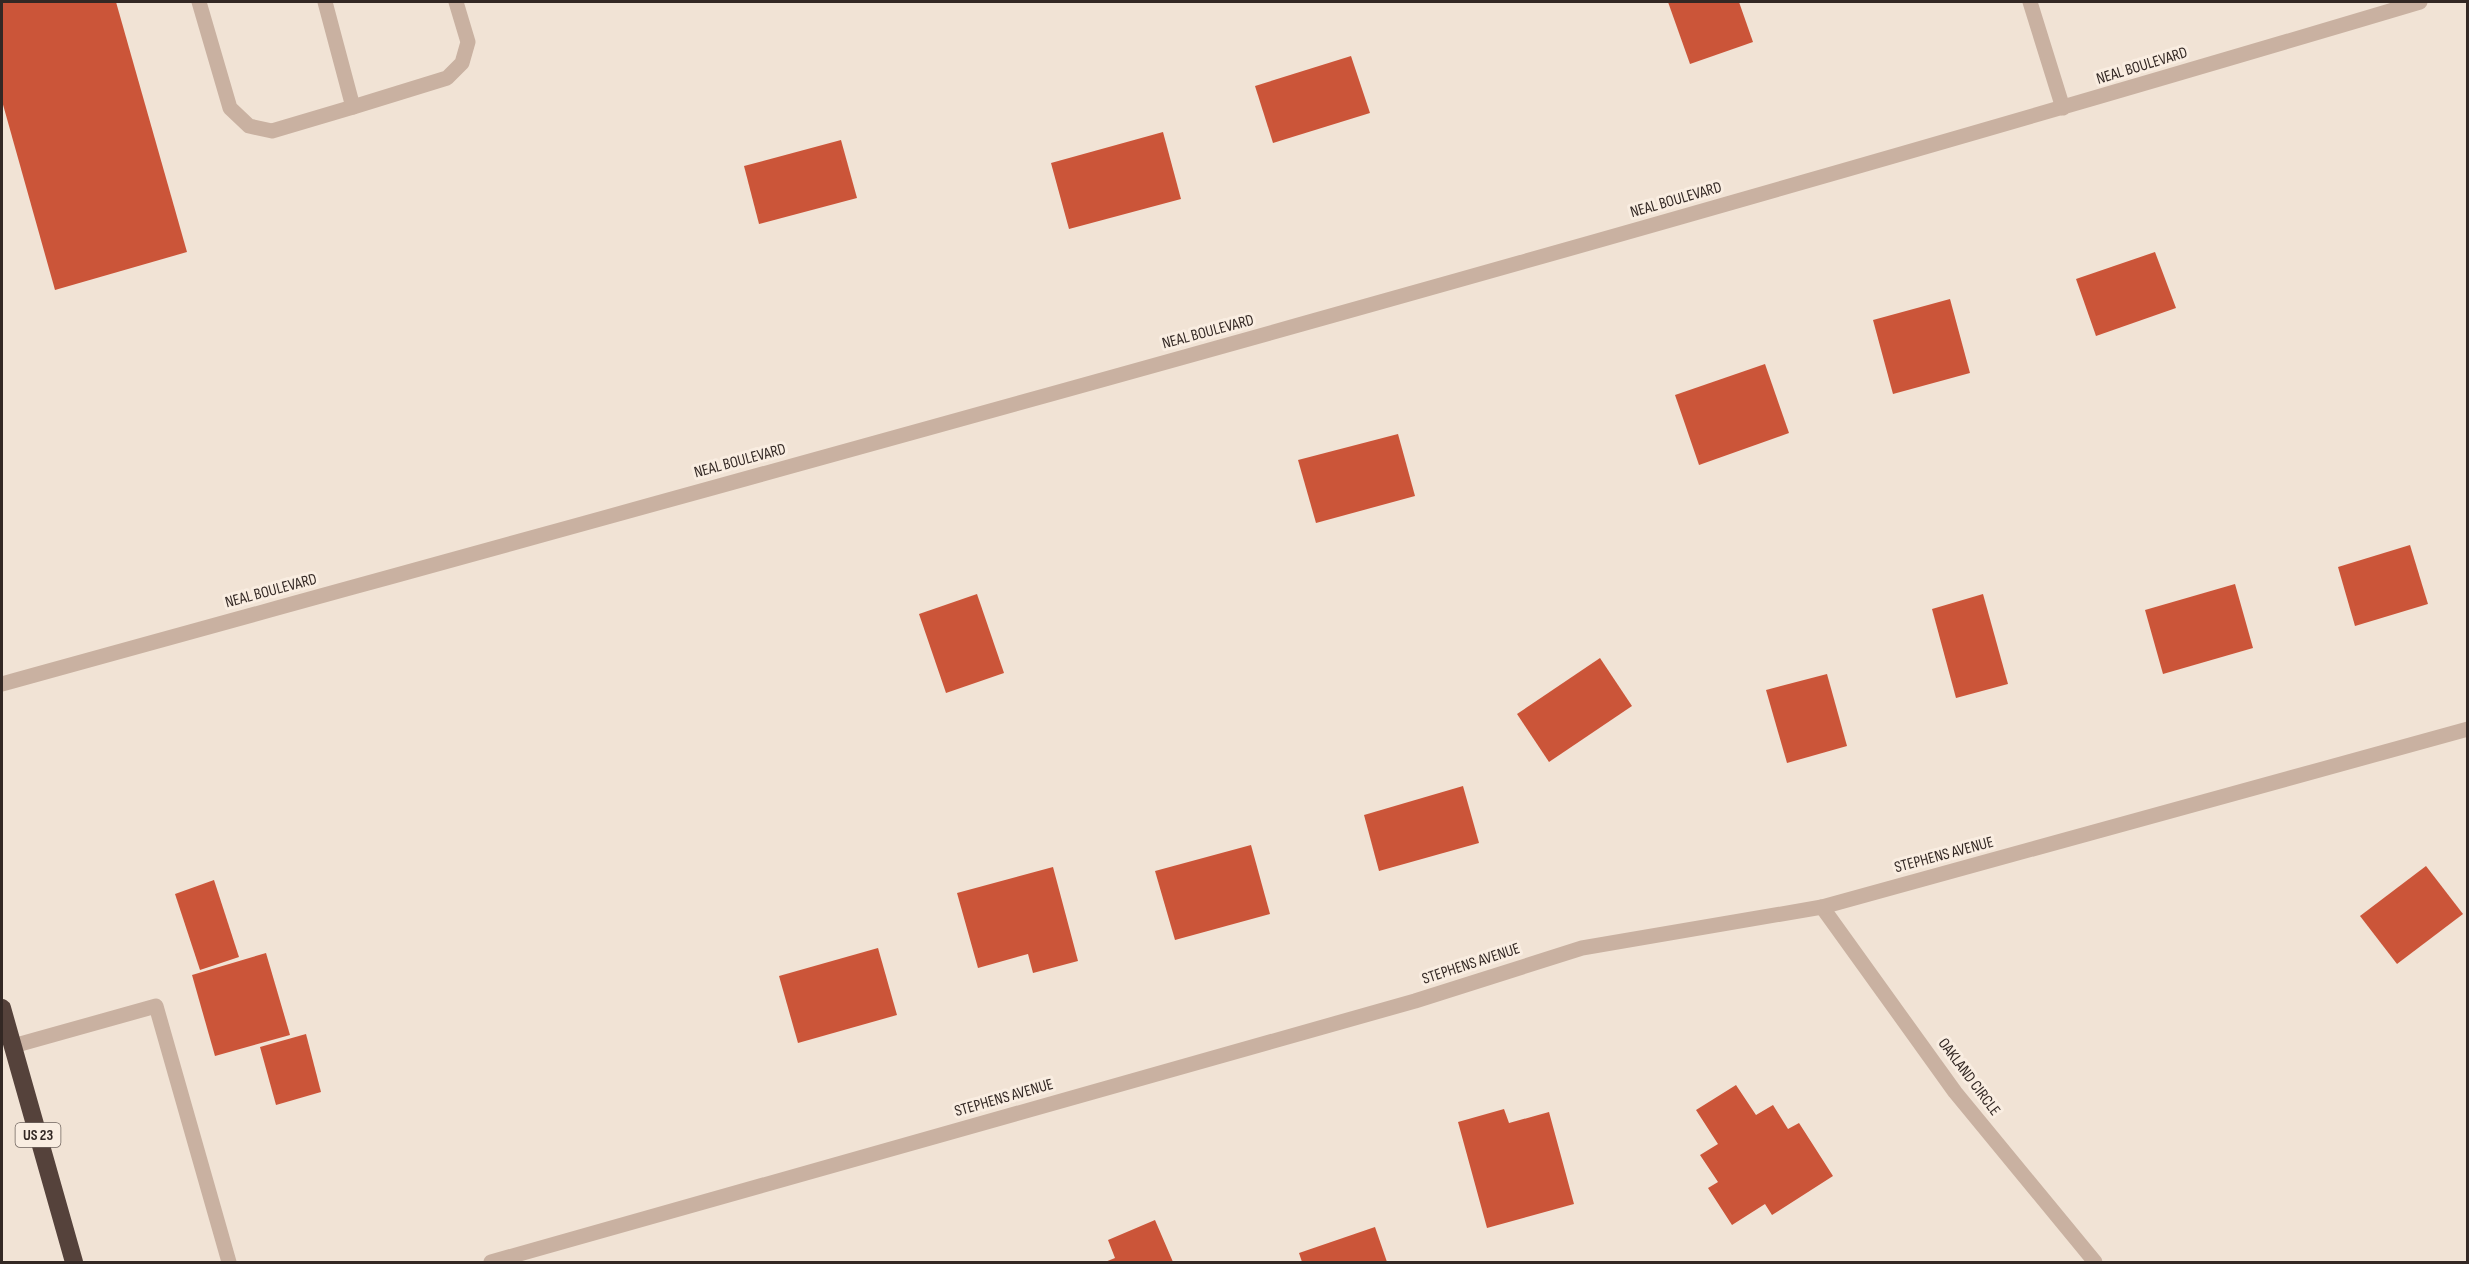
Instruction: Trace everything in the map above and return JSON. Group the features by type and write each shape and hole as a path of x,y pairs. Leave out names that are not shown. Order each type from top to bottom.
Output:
{"highway":[{"name":"US 23","path":"2,1008 74,1263"}],"street":[{"path":"199,2 230,108 249,126 272,131 447,78 462,63 468,42 456,2"},
{"path":"325,2 353,107"},
{"path":"2031,2 2063,108"},
{"name":"NEAL BOULEVARD","path":"2,684 1374,305 2063,108 2420,2"},
{"name":"STEPHENS AVENUE","path":"491,1263 1415,1001 1582,948 1822,907 2468,729"},
{"name":"OAKLAND CIRCLE","path":"1822,907 1955,1092 2095,1263"},
{"path":"13,1046 156,1005 229,1263"}],"building":[{"path":"2,2 116,2 187,252 55,290 2,101"},
{"path":"1668,2 1739,2 1753,42 1690,64"},
{"path":"1351,56 1370,113 1273,143 1255,86"},
{"path":"1163,132 1181,199 1069,229 1051,163"},
{"path":"841,140 857,198 759,224 744,166"},
{"path":"2155,252 2176,308 2096,336 2076,279"},
{"path":"1950,299 1970,373 1893,394 1873,320"},
{"path":"1765,364 1789,433 1699,465 1675,395"},
{"path":"1398,434 1415,496 1316,523 1298,460"},
{"path":"2410,545 2428,604 2355,626 2338,567"},
{"path":"2235,584 2253,648 2163,674 2145,610"},
{"path":"977,594 1004,673 946,693 919,614"},
{"path":"1983,594 2008,684 1956,698 1932,609"},
{"path":"1600,658 1632,706 1549,762 1517,714"},
{"path":"1827,674 1847,746 1787,763 1766,690"},
{"path":"1463,786 1479,843 1379,871 1364,815"},
{"path":"1251,845 1270,914 1175,940 1155,871"},
{"path":"2426,866 2463,914 2397,964 2360,916"},
{"path":"1053,867 1078,961 1033,973 1028,954 978,968 957,893"},
{"path":"214,880 239,957 200,970 175,894"},
{"path":"878,948 897,1015 798,1043 779,976"},
{"path":"266,953 290,1035 215,1056 192,975"},
{"path":"306,1034 321,1092 276,1105 260,1047"},
{"path":"1736,1085 1756,1115 1773,1105 1788,1129 1799,1123 1833,1176 1772,1215 1765,1204 1732,1225 1708,1188 1718,1182 1700,1155 1718,1144 1696,1110"},
{"path":"1504,1109 1509,1123 1549,1112 1574,1204 1487,1228 1458,1122"},
{"path":"1155,1220 1173,1262 1105,1262 1115,1258 1108,1240"},
{"path":"1375,1227 1387,1262 1302,1262 1299,1253"}]}
